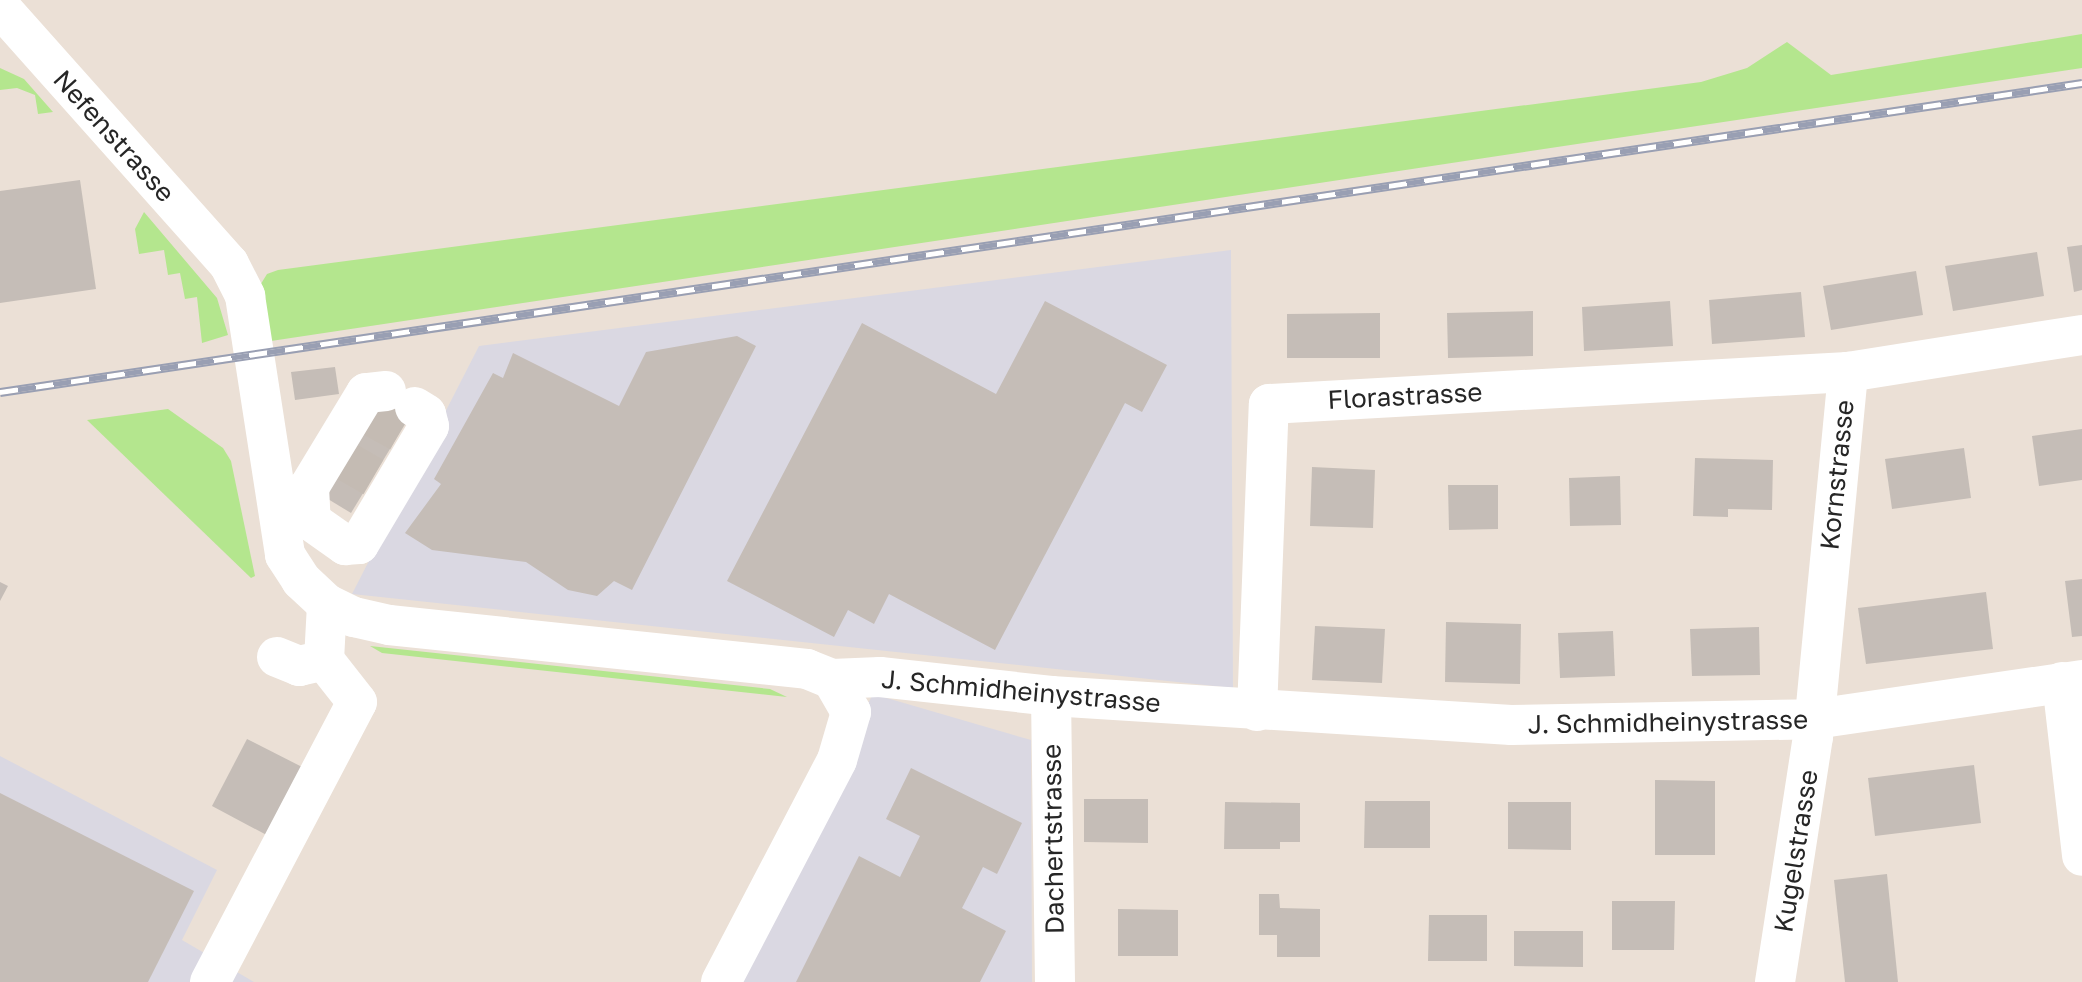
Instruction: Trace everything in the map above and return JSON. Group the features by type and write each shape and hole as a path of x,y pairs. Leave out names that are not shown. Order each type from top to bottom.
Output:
{"street":[{"name":"Nefenstrasse","path":"0,8 229,264 245,296 285,555 321,598"},
{"name":"Kornstrasse","path":"1815,719 1848,372 2082,335"},
{"name":"Florastrasse","path":"1257,711 1269,404 1848,372"},
{"path":"210,982 357,702 324,660 321,598 349,492 390,419 349,492"},
{"name":"J. Schmidheinystrasse","path":"321,598 389,625 807,669 832,679 880,677 1051,696 1511,725 1815,719 2072,681"},
{"path":"277,657 299,666 324,660"},
{"path":"721,982 837,760 851,712 832,679"},
{"path":"2072,681 2082,856"},
{"name":"Dachertstrasse","path":"1051,696 1055,982"},
{"name":"Kugelstrasse","path":"1775,982 1815,719"}],"shaded area":[{"path":"1231,250 1233,688 352,594 479,346"},
{"path":"873,694 1031,740 1032,982 721,982"},
{"path":"0,756 217,870 182,940 254,982 0,982"}],"green space":[{"path":"2082,34 2082,68 271,341 259,287 267,274 278,270 1701,82 1747,68 1787,42 1831,75"},
{"path":"0,68 24,79 53,112 38,114 35,95 17,88 0,90"},
{"path":"144,212 217,298 228,335 202,343 197,297 185,299 180,273 168,275 164,250 139,254 135,229"},
{"path":"168,409 223,448 231,461 255,576 251,578 87,420"},
{"path":"370,646 770,689 787,697 382,653"}],"building":[{"path":"80,180 96,289 0,303 0,191"},
{"path":"2082,245 2082,290 2074,292 2067,247"},
{"path":"2037,252 2044,296 1953,311 1945,266"},
{"path":"1916,271 1923,315 1831,330 1823,286"},
{"path":"1801,292 1805,337 1712,344 1709,300"},
{"path":"1045,301 1167,365 1142,412 1125,403 995,650 889,594 874,624 848,610 834,637 727,581 862,323 996,394"},
{"path":"1670,301 1673,346 1584,351 1582,307"},
{"path":"1533,311 1533,356 1448,358 1447,313"},
{"path":"1380,313 1380,358 1287,358 1287,314"},
{"path":"737,336 756,346 632,590 614,581 597,596 568,590 526,562 432,550 405,533 441,484 434,479 493,373 503,378 513,353 619,406 646,352"},
{"path":"335,367 339,394 295,400 291,372"},
{"path":"392,381 421,398 351,513 323,496"},
{"path":"2082,429 2082,480 2039,486 2032,436"},
{"path":"1964,448 1971,498 1892,509 1885,459"},
{"path":"1695,458 1773,460 1772,510 1728,509 1728,517 1693,516"},
{"path":"1312,467 1375,470 1373,528 1310,526"},
{"path":"1620,476 1621,525 1570,526 1569,478"},
{"path":"1448,485 1498,485 1498,529 1449,530"},
{"path":"2082,579 2082,636 2072,637 2065,581"},
{"path":"0,582 8,586 0,601"},
{"path":"1986,592 1993,649 1866,664 1858,608"},
{"path":"1446,622 1521,624 1520,684 1445,682"},
{"path":"1315,626 1385,629 1382,683 1312,680"},
{"path":"1759,627 1760,675 1692,676 1690,629"},
{"path":"1613,631 1615,676 1560,678 1558,633"},
{"path":"247,739 312,772 276,840 212,806"},
{"path":"1974,765 1981,823 1875,836 1868,778"},
{"path":"911,768 1022,823 997,874 983,867 962,908 1006,931 980,982 796,982 859,856 900,877 920,836 886,819"},
{"path":"1655,780 1715,781 1715,855 1655,855"},
{"path":"0,793 194,891 148,982 0,982"},
{"path":"1084,799 1148,799 1148,843 1084,842"},
{"path":"1365,801 1430,801 1430,848 1364,848"},
{"path":"1225,802 1300,803 1300,842 1280,842 1280,849 1224,849"},
{"path":"1508,802 1571,802 1571,850 1508,849"},
{"path":"1887,874 1898,982 1845,982 1834,880"},
{"path":"1259,894 1279,894 1280,908 1320,909 1320,957 1277,957 1277,935 1259,935"},
{"path":"1612,901 1675,901 1674,950 1612,950"},
{"path":"1118,909 1178,910 1178,956 1118,956"},
{"path":"1429,915 1487,915 1487,961 1428,961"},
{"path":"1514,931 1583,931 1583,967 1514,966"}],"tunnel":[{"path":"371,416 400,432"},
{"path":"344,460 373,477"}],"railway":[{"path":"0,392 2082,83"}]}
